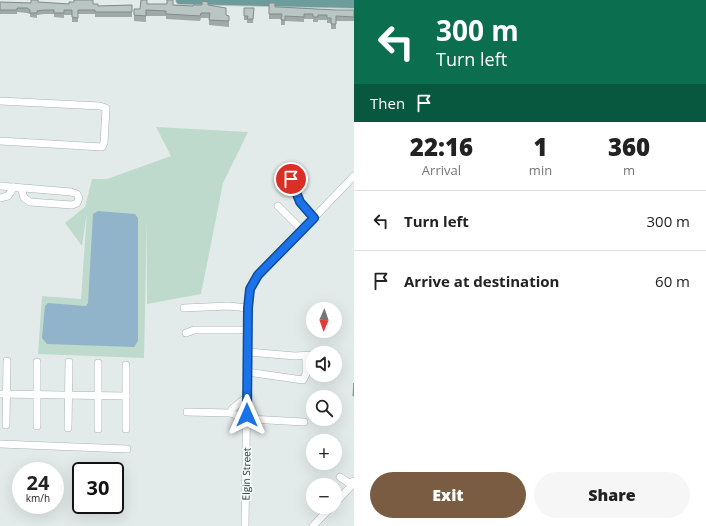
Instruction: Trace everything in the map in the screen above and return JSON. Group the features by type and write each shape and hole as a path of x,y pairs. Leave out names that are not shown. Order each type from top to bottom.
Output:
{"main road":[{"path":"180,0 350,2"}],"street":[{"path":"0,101 100,106 106,108 104,146 0,141"},
{"name":"Elgin Street","path":"245,526 248,297 254,282 354,176"},
{"path":"291,179 300,202 314,218"},
{"path":"0,186 71,192 79,196 78,202 72,205 30,202 24,198 17,188"},
{"path":"0,198 8,196 17,188"},
{"path":"278,206 302,230"},
{"path":"184,308 228,306 248,308"},
{"path":"186,333 194,330 247,330"},
{"path":"247,352 306,355"},
{"path":"6,425 3,394 7,361"},
{"path":"37,426 38,362"},
{"path":"68,428 69,362"},
{"path":"98,363 98,429"},
{"path":"126,365 126,429"},
{"path":"247,372 303,380 306,374"},
{"path":"3,394 126,396"},
{"path":"231,413 232,409 247,398"},
{"path":"187,412 231,413 247,417 304,422"},
{"path":"0,444 127,448"},
{"path":"340,477 349,483 354,482"},
{"path":"342,495 354,482"},
{"path":"313,526 324,514"}],"green space":[{"path":"156,127 248,132 223,183 201,294 147,304 147,219 144,358 38,354 42,296 81,299 87,212 82,246 65,223 85,207 92,179 107,179 171,156"}],"water":[{"path":"98,211 135,214 138,218 138,341 134,347 47,344 42,338 45,306 48,303 86,306 88,303 93,214"}],"building":[{"path":"31,0 38,0 38,2 69,4 69,2 74,2 74,0 93,0 93,4 98,4 98,6 132,5 132,12 95,12 95,10 78,10 78,18 72,17 72,10 64,10 64,13 54,13 54,10 44,10 37,11 37,13 30,13 30,10 27,8 17,8 17,10 0,10 0,2 31,3"},
{"path":"141,0 147,0 147,4 167,4 167,0 173,0 173,5 193,6 202,5 202,1 208,2 208,5 226,8 226,15 229,16 229,21 209,20 210,13 201,13 200,16 166,14 166,11 146,10 146,16 134,15 134,9 140,9"},
{"path":"269,3 275,3 275,7 354,10 354,17 336,16 336,24 331,24 331,18 327,18 327,15 318,15 318,17 313,17 313,14 304,14 304,17 285,16 285,20 281,20 282,14 269,14"},
{"path":"244,8 254,8 253,19 247,19 248,16 244,16"}],"route":[{"path":"247,415 248,297 250,289 258,275 314,218 300,202 291,179"}]}
